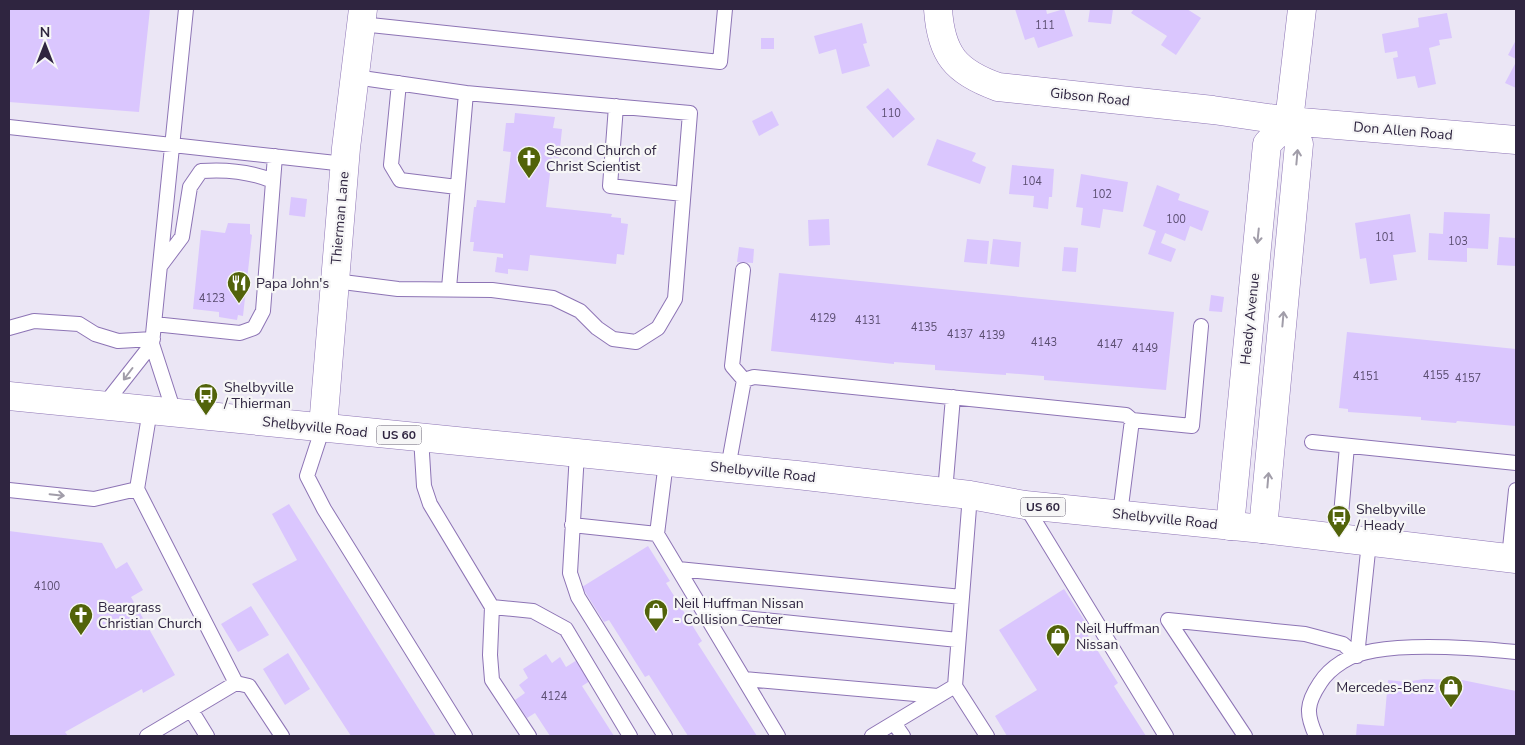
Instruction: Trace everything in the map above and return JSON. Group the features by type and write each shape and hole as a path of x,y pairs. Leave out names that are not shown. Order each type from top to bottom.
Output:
{"street":[{"name":"Gibson Road","path":"938,9 939,27 948,51 957,65 974,78 998,87 1213,110 1289,121"},
{"path":"1263,529 1299,144 1289,121 1302,9"},
{"name":"Thierman Lane","path":"323,427 345,164 362,16"},
{"name":"Don Allen Road","path":"1289,121 1516,140"},
{"name":"Heady Avenue","path":"1230,526 1267,144 1289,121"},
{"name":"Shelbyville Road","path":"9,396 728,468 958,493 1025,505 1263,529 1513,558"}],"lane":[{"path":"186,9 152,342 162,411 137,489 236,683"},
{"path":"362,16 720,62 725,9"},
{"path":"335,281 398,289 449,288 492,290 553,298 580,311 597,328 613,339 636,342 658,328 674,299 690,113 466,93 355,77"},
{"path":"399,84 391,165 400,180 457,187"},
{"path":"449,288 466,93"},
{"path":"616,106 610,186 683,194"},
{"path":"9,127 345,164"},
{"path":"154,324 240,333 254,328 263,311 275,156"},
{"path":"160,265 182,237 190,187 201,172 223,169 254,173 273,181"},
{"path":"743,270 732,366 744,380"},
{"path":"9,328 34,321 80,324 95,334 118,341 152,342"},
{"path":"744,380 754,377 953,397 1126,415 1132,420 1192,426 1201,326"},
{"path":"104,405 152,342"},
{"path":"728,468 744,380"},
{"path":"953,397 962,597 955,686 987,736"},
{"path":"1120,514 1132,420"},
{"path":"323,427 307,476 324,509 464,736"},
{"path":"421,437 424,486 430,504 492,607 490,655 492,680 529,736"},
{"path":"1312,442 1516,463"},
{"path":"1339,538 1347,446"},
{"path":"576,453 570,573 578,597 665,736"},
{"path":"666,462 657,534 778,736"},
{"path":"9,490 94,498 137,489"},
{"path":"1513,558 1516,490"},
{"path":"1025,505 1166,736"},
{"path":"572,525 657,534"},
{"path":"1357,656 1369,542"},
{"path":"678,570 962,597"},
{"path":"492,607 533,611 566,629 630,736"},
{"path":"705,614 958,640"},
{"path":"1245,736 1168,620 1305,634 1343,644 1357,656"},
{"path":"1316,736 1308,718 1310,697 1324,678 1343,661 1375,650 1456,646 1516,652"},
{"path":"744,679 938,696"},
{"path":"147,736 236,683 249,686 282,736"},
{"path":"872,736 955,686"},
{"path":"191,710 207,736"},
{"path":"894,723 903,736"}],"building":[{"path":"9,9 150,9 139,112 9,102"},
{"path":"1015,9 1046,9 1047,14 1064,9 1073,36 1038,48 1034,37 1025,40"},
{"path":"1090,9 1113,9 1111,24 1088,22"},
{"path":"1134,9 1187,9 1201,18 1176,55 1161,45 1167,36 1131,13"},
{"path":"1447,13 1452,38 1439,40 1440,45 1429,48 1436,84 1418,88 1415,76 1397,79 1393,58 1398,57 1397,51 1385,53 1382,34 1419,27 1418,18"},
{"path":"862,23 867,43 863,44 870,66 842,74 836,49 819,54 814,36"},
{"path":"761,38 774,38 774,49 761,49"},
{"path":"1516,40 1516,59 1508,55"},
{"path":"1516,62 1516,88 1505,83"},
{"path":"888,88 915,119 893,138 866,107"},
{"path":"772,111 779,125 759,136 752,121"},
{"name":"Second Church of Christ Scientist","path":"515,113 555,117 553,128 562,129 559,158 552,157 546,207 612,214 611,217 621,218 621,223 628,224 624,255 617,254 616,264 530,255 528,271 508,269 508,274 495,272 497,257 503,258 503,254 473,251 474,242 470,242 474,207 476,207 477,200 505,203 511,152 503,151 506,123 514,123"},
{"path":"937,139 976,153 972,161 986,167 980,184 927,165"},
{"path":"1012,165 1054,169 1052,197 1049,197 1048,209 1033,207 1034,196 1009,194"},
{"path":"1081,174 1128,182 1123,212 1103,209 1100,228 1081,225 1083,208 1076,207"},
{"path":"1157,185 1180,194 1178,200 1209,211 1202,231 1190,226 1185,241 1165,233 1161,243 1176,249 1171,262 1148,254 1156,231 1143,226"},
{"path":"291,197 307,199 305,217 289,215"},
{"path":"1444,212 1490,214 1488,249 1467,248 1467,262 1428,260 1429,233 1443,234"},
{"path":"1410,214 1416,252 1393,255 1397,280 1370,284 1366,258 1360,259 1355,223"},
{"path":"829,219 830,245 809,246 808,220"},
{"path":"228,223 250,224 250,234 252,235 243,316 238,315 237,320 219,317 219,312 193,309 201,230 225,233"},
{"path":"1499,237 1516,238 1516,266 1497,265"},
{"path":"967,239 989,241 987,264 964,262"},
{"path":"993,239 1021,242 1019,267 990,264"},
{"path":"739,247 754,249 753,263 737,262"},
{"path":"1064,247 1078,248 1076,272 1062,271"},
{"path":"779,273 1174,312 1166,390 1044,380 1044,376 935,370 935,365 894,362 894,364 771,351"},
{"path":"1211,295 1224,297 1222,312 1209,311"},
{"path":"1347,332 1516,349 1516,426 1421,420 1421,417 1348,412 1348,409 1339,408"},
{"path":"289,504 436,736 351,736 252,584 297,560 272,514"},
{"name":"Beargrass Christian Church","path":"9,531 102,543 116,569 127,562 143,590 131,597 175,675 143,693 142,689 65,732 68,736 9,736"},
{"name":"Neil Huffman Nissan - Collision Center","path":"648,546 670,581 666,583 702,641 698,644 757,736 688,736 649,675 645,677 609,620 604,622 582,587"},
{"name":"Neil Huffman Nissan","path":"1064,589 1086,623 1082,626 1118,683 1114,686 1146,736 1007,736 995,716 1037,690 999,630"},
{"path":"251,606 269,635 238,652 221,624"},
{"path":"288,653 310,689 285,705 263,669"},
{"path":"546,654 552,663 560,657 566,667 577,660 590,681 582,686 614,736 550,736 535,713 527,718 515,700 525,693 519,685 528,678 523,669"},
{"name":"Mercedes-Benz","path":"1424,679 1462,680 1516,691 1516,736 1356,736 1357,724 1384,726 1388,680 1406,682"}],"place":[{"name":"Second Church of Christ Scientist","path":"529,179"},
{"name":"Papa John's","path":"239,304"},
{"name":"Shelbyville / Thierman","path":"206,416"},
{"name":"Shelbyville / Heady","path":"1339,538"},
{"name":"Neil Huffman Nissan - Collision Center","path":"656,632"},
{"name":"Beargrass Christian Church","path":"81,636"},
{"name":"Neil Huffman Nissan","path":"1058,657"},
{"name":"Mercedes-Benz","path":"1451,708"}]}
